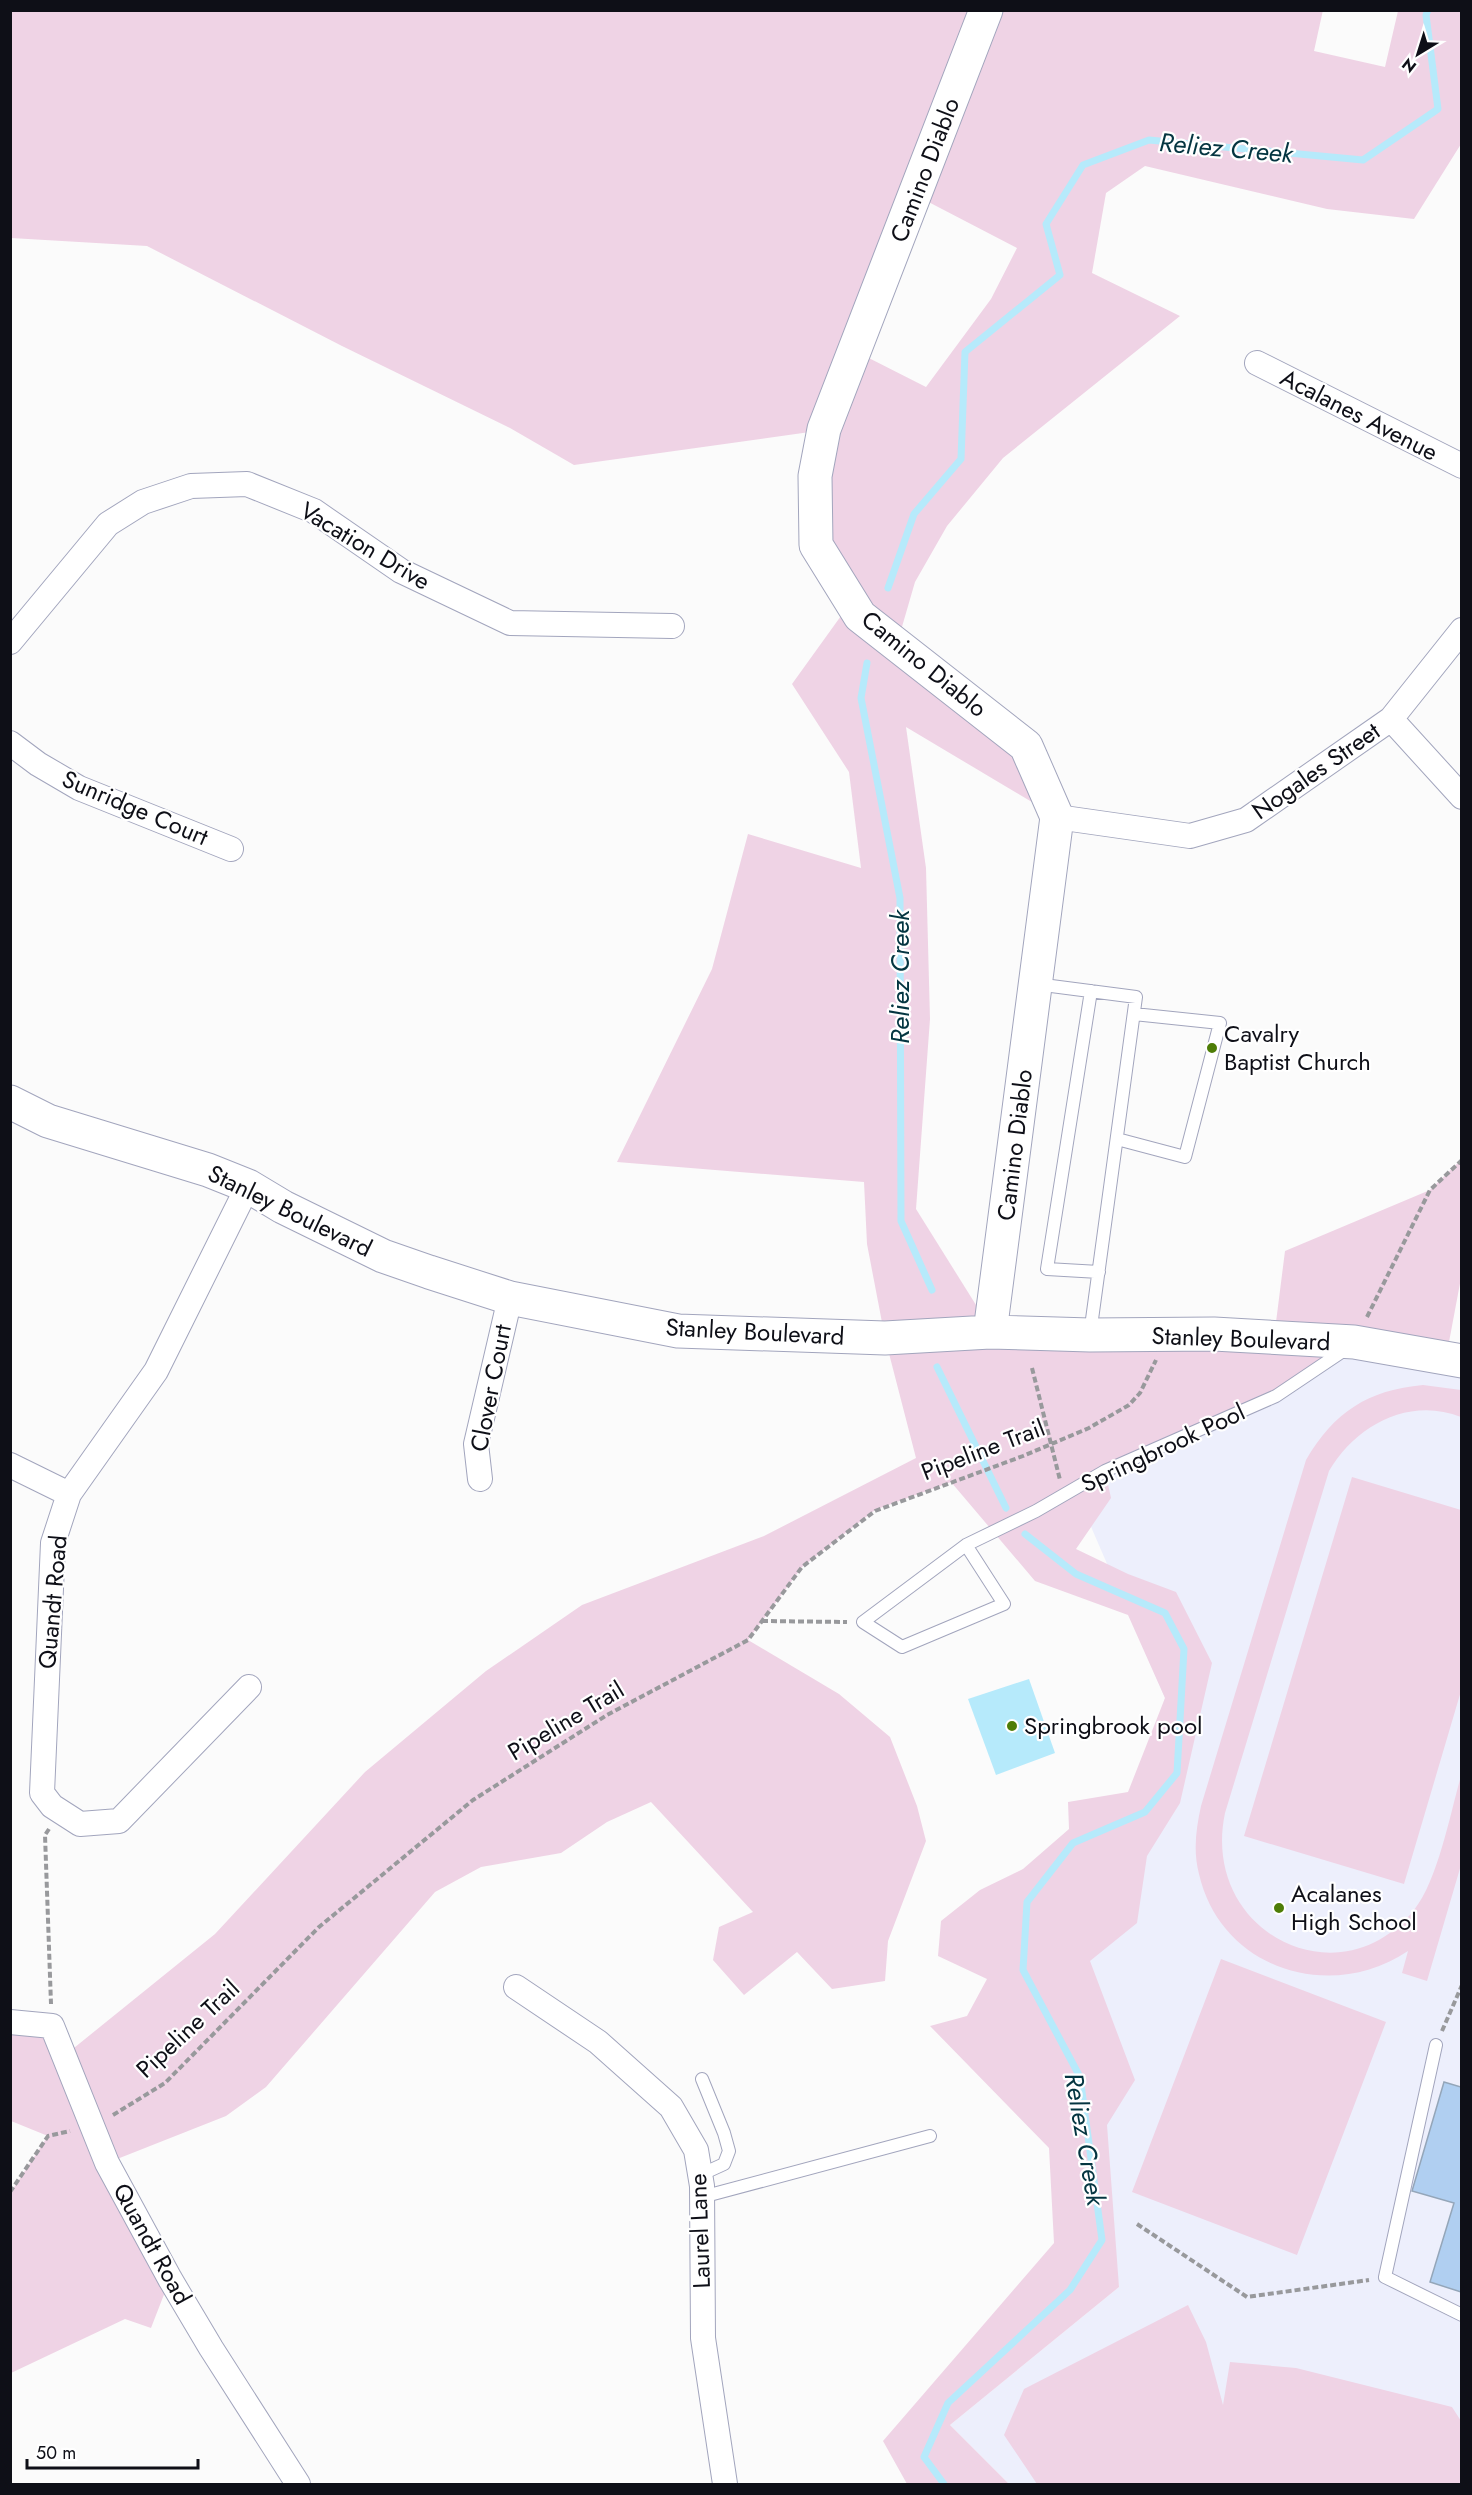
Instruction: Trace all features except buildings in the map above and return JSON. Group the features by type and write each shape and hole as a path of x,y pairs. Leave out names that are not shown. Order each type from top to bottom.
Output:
{"street":[{"name":"Camino Diablo","path":"986,10 824,429 815,476 816,545 860,616 1026,746 1057,817 990,1332"},
{"name":"Acalanes Avenue","path":"1257,363 1461,466"},
{"name":"Vacation Drive","path":"10,642 108,524 143,501 191,486 247,484 314,512 401,571 510,623 672,626"},
{"name":"Nogales Street","path":"1057,817 1190,836 1246,820 1391,718 1461,630"},
{"path":"1391,718 1461,797"},
{"name":"Sunridge Court","path":"10,743 38,764 79,788 231,849"},
{"name":"Stanley Boulevard","path":"10,1102 48,1121 208,1170 248,1186 283,1208 383,1256 510,1298 678,1331 885,1338 990,1332 1090,1335 1214,1334 1354,1342 1461,1360"},
{"name":"Stanley Boulevard","path":"10,1115 24,1120 48,1121"},
{"name":"Quandt Road","path":"248,1186 177,1333 156,1371 69,1494 53,1543 42,1793 52,1806 80,1824 119,1821 249,1687"},
{"name":"Clover Court","path":"480,1479 476,1444 510,1298"},
{"path":"10,1465 69,1494"},
{"name":"Laurel Lane","path":"516,1988 598,2042 671,2107 696,2150 701,2186 703,2338 725,2484"},
{"path":"10,2022 52,2026"},
{"name":"Quandt Road","path":"52,2026 107,2163 170,2279 234,2387 298,2484"}],"lane":[{"path":"1036,984 1136,997 1090,1335"},
{"path":"1091,991 1047,1269 1099,1272"},
{"path":"1117,1139 1185,1157 1221,1023 1134,1014"},
{"name":"Springbrook Pool","path":"862,1622 966,1545 1064,1496 1105,1471 1276,1396 1354,1342"},
{"path":"862,1622 902,1647 1004,1604 966,1545"},
{"path":"1436,2045 1385,2277 1461,2315"},
{"path":"701,2186 724,2164 729,2151 702,2079"},
{"path":"701,2186 930,2136"}],"path":[{"path":"1354,1342 1430,1190 1461,1160"},
{"name":"Pipeline Trail","path":"10,2192 48,2136 91,2126 165,2083 319,1927 473,1800 606,1715 748,1640 802,1567 875,1511 1089,1428 1128,1405 1140,1393 1167,1335"},
{"path":"1032,1368 1064,1496"},
{"path":"762,1621 862,1622"},
{"path":"52,2026 45,1835 59,1810"},
{"path":"1436,2045 1461,1985"},
{"path":"1137,2224 1247,2297 1385,2277"}],"shaded area":[{"path":"1323,10 1314,51 1385,67 1398,11 1461,11 1461,144 1414,219 1327,209 1145,166 1106,193 1092,273 1180,316 1003,458 947,526 915,582 897,644 1026,746 1057,817 906,727 926,868 930,1019 916,1209 991,1329 1274,1338 1285,1251 1430,1190 1461,1160 1461,1278 1446,1358 1354,1343 1276,1396 1105,1471 1111,1498 1076,1549 1128,1574 1176,1592 1212,1663 1180,1803 1147,1856 1137,1923 1090,1961 1135,2080 1107,2125 1119,2287 950,2425 1009,2484 907,2484 883,2441 1054,2243 1049,2148 930,2026 967,2016 987,1979 938,1956 941,1921 980,1890 1023,1869 1069,1829 1068,1802 1128,1792 1165,1698 1128,1615 1035,1581 951,1482 875,1510 802,1567 748,1640 839,1694 890,1737 917,1806 926,1841 888,1941 885,1981 832,1989 797,1952 744,1995 713,1960 719,1927 753,1912 651,1802 607,1822 561,1853 481,1867 435,1892 266,2087 226,2116 107,2163 170,2279 151,2328 125,2319 11,2373 11,2192 48,2136 11,2121 11,2022 39,2024 64,2056 215,1934 365,1772 486,1671 582,1605 764,1536 916,1458 885,1338 867,1244 864,1182 617,1162 712,969 748,834 861,868 849,772 792,684 851,602 816,545 824,430 574,465 510,428 342,346 147,246 11,238 10,11","holes":["915,195 1017,248 991,299 926,387 855,351"]},
{"name":"Acalanes High School","path":"1354,1342 1461,1361 1461,2484 1009,2484 950,2425 1119,2287 1067,1960 1126,1856 1165,1698 1076,1492"},
{"path":"1423,1385 1461,1390 1461,1417 1441,1411 1422,1410 1385,1419 1353,1441 1329,1471 1225,1813 1223,1855 1233,1891 1254,1921 1282,1941 1315,1952 1349,1951 1383,1937 1414,1910 1437,1864 1461,1776 1461,1865 1427,1981 1402,1973 1408,1951 1378,1967 1346,1974 1314,1975 1283,1968 1254,1954 1230,1934 1211,1907 1199,1874 1196,1848 1199,1815 1306,1460 1328,1429 1354,1406 1385,1392"},
{"path":"1352,1477 1461,1510 1461,1691 1404,1884 1244,1836"},
{"path":"1221,1959 1386,2022 1297,2255 1132,2192"},
{"path":"1188,2305 1206,2342 1223,2405 1230,2362 1296,2368 1452,2407 1461,2421 1461,2484 1037,2484 1004,2435 1024,2389"}],"water":[{"name":"Springbrook pool","path":"1029,1679 1055,1753 996,1775 968,1699"}],"waterway":[{"name":"Reliez Creek","path":"888,588 914,514 961,459 965,352 1060,275 1046,224 1083,165 1149,140 1363,160 1438,109 1426,15 1428,10"},
{"name":"Reliez Creek","path":"867,663 861,698 900,898 901,1221 932,1290"},
{"name":"Reliez Creek","path":"937,1367 1006,1508"},
{"name":"Reliez Creek","path":"944,2484 924,2457 948,2403 1070,2290 1102,2240 1080,2077 1023,1970 1027,1902 1073,1843 1145,1812 1177,1773 1184,1649 1165,1613 1076,1574 1025,1534"}],"place":[{"name":"Cavalry Baptist Church","path":"1212,1048"},
{"name":"Springbrook pool","path":"1012,1726"},
{"name":"Acalanes High School","path":"1279,1908"}]}
